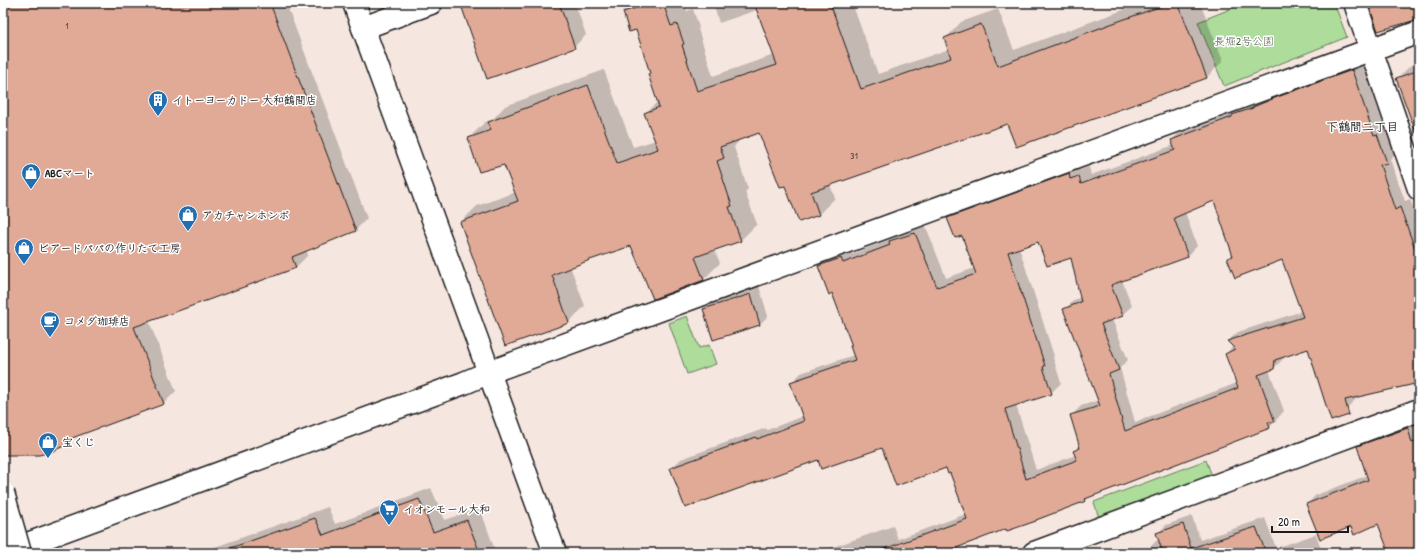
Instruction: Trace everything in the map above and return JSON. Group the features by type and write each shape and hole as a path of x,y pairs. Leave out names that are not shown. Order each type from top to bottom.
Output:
{"street":[{"path":"354,3 555,553"},
{"path":"363,28 431,3"},
{"path":"1354,3 1419,190"},
{"path":"3,553 464,383 490,372 1419,32"},
{"path":"1034,553 1419,410"},
{"path":"3,493 20,553"}],"green space":[{"name":"長堀2号公園","path":"1245,3 1334,3 1347,37 1224,86 1198,22"},
{"path":"687,316 699,348 709,345 716,364 687,374 669,323"},
{"path":"1206,460 1212,476 1099,518 1094,502"}],"building":[{"name":"イトーヨーカドー 大和鶴間店","path":"3,3 270,3 356,231 292,257 296,268 134,327 164,404 72,438 64,446 51,452 39,455 3,455"},
{"path":"477,3 559,3 575,48 487,79 462,8"},
{"path":"651,3 663,3 671,26 677,24 684,44 682,45 697,91 777,65 754,3 830,3 861,89 951,58 944,38 981,24 998,66 1170,3 1178,3 1207,78 1016,147 1007,124 811,192 819,215 799,222 785,186 780,187 759,133 720,147 724,158 717,161 732,206 729,207 741,241 695,257 704,280 653,299 631,246 552,275 569,323 505,346 460,222 518,201 504,165 479,172 468,138 491,130 488,122 588,85 617,163 658,149 644,113 659,107 636,30 629,32 623,12"},
{"path":"1368,3 1419,3 1419,19 1378,31"},
{"path":"1352,70 1374,135 1377,134 1387,163 1380,165 1395,210 1400,207 1419,260 1419,383 1345,400 1349,415 1331,421 1308,349 1275,360 1274,369 1258,375 1275,422 1268,422 1270,428 1085,499 1086,501 1036,521 1007,531 1006,529 943,553 881,553 881,550 967,519 950,473 948,474 946,468 896,486 882,448 821,469 818,460 685,508 670,468 756,437 757,439 804,421 790,382 855,360 850,346 852,346 832,293 829,295 818,266 841,258 843,263 890,245 889,241 915,233 937,287 976,274 962,236 955,238 947,218 1069,173 1070,179 1079,176 1081,184 1175,150 1171,140 1232,117 1232,115 1253,108 1277,97","holes":["1214,201 1233,256 1227,258 1235,278 1282,260 1303,317 1227,341 1235,349 1225,354 1238,388 1125,431 1109,374 1119,370 1101,324 1123,316 1111,285 1188,257 1174,218","1038,242 1047,266 1071,258 1081,302 1063,309 1100,406 1070,415 1080,448 1073,451 1077,460 1026,479 1005,409 1052,394 1043,367 1045,366 1008,252"]},
{"path":"1419,70 1419,133 1416,133 1396,78"},
{"path":"751,294 760,325 713,340 703,309"},
{"path":"1408,428 1412,443 1419,440 1419,553 1389,553 1378,524 1354,535 1351,527 1320,539 1306,504 1368,480 1357,446"},
{"name":"イオンモール大和","path":"419,499 433,532 467,520 480,553 226,553 225,550 315,518 323,535"},
{"path":"1183,524 1191,548 1256,527 1266,553 1163,553 1156,533"}],"place":[{"name":"イトーヨーカドー 大和鶴間店","path":"158,117"},
{"name":"ABCマート","path":"31,190"},
{"name":"アカチャンホンポ","path":"188,232"},
{"name":"ビアードパパの作りたて工房","path":"24,265"},
{"name":"コメダ珈琲店","path":"50,338"},
{"name":"宝くじ","path":"48,459"},
{"name":"イオンモール大和","path":"389,526"}],"district":[{"name":"下鶴間二丁目","path":"1362,126"}]}
